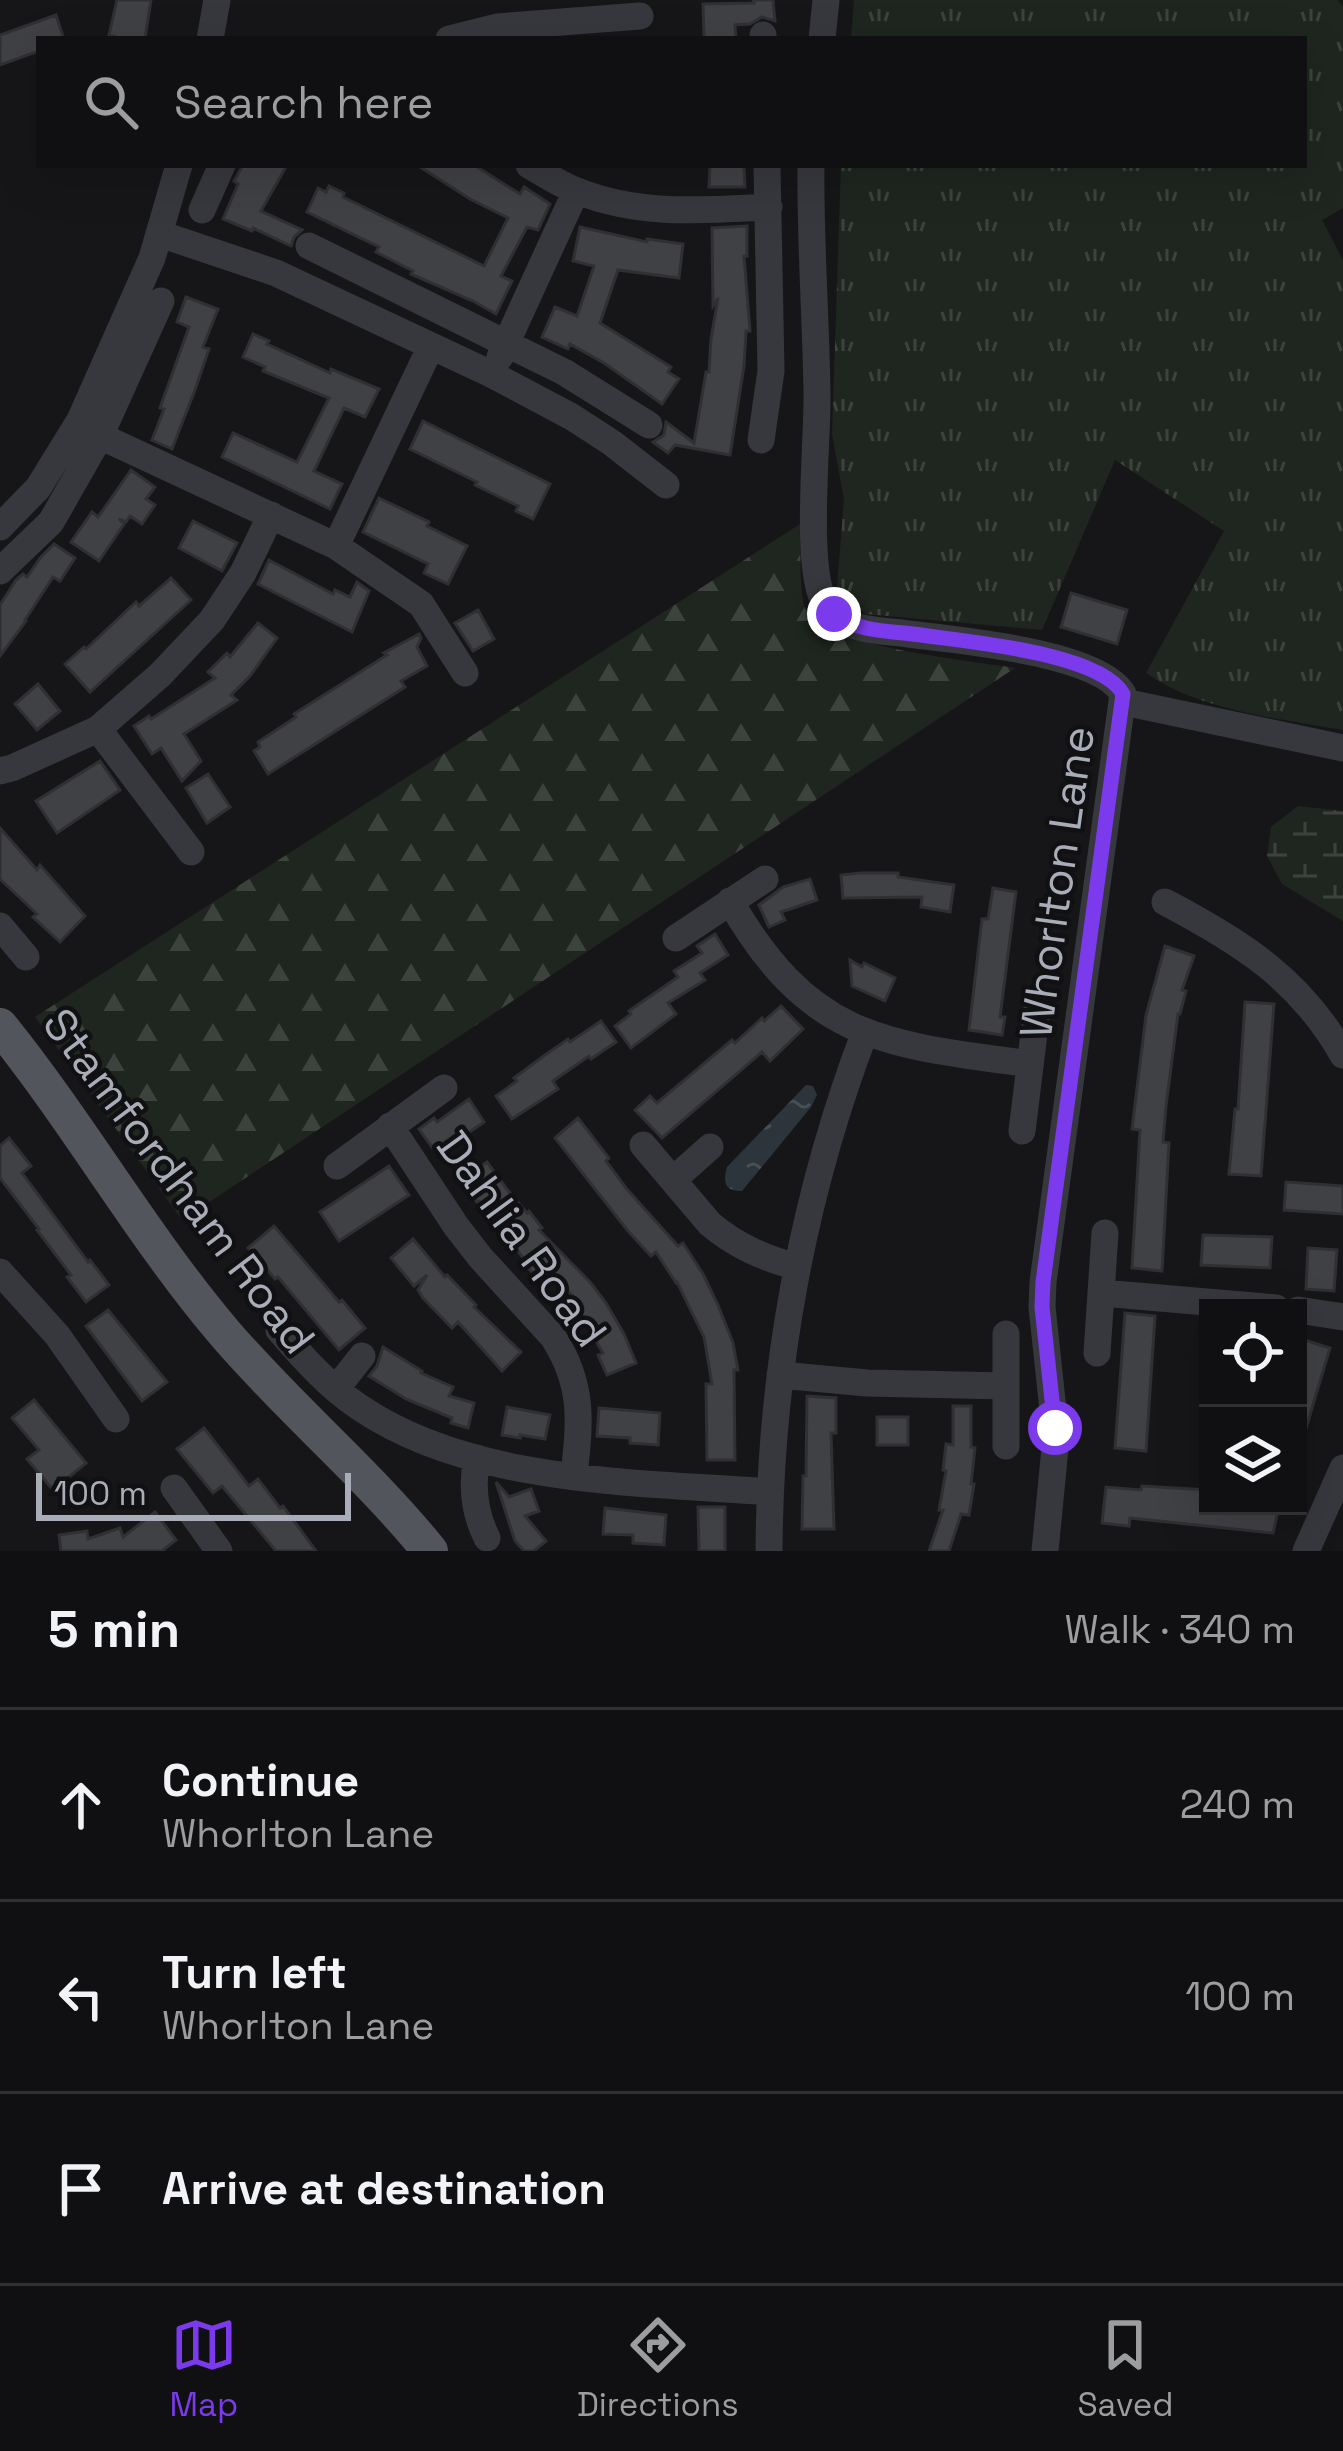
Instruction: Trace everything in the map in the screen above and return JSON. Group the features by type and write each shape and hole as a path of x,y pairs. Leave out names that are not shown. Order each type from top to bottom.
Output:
{"main road":[{"name":"Stamfordham Road","path":"0,1026 222,1329 430,1551"}],"street":[{"path":"211,36 217,0"},
{"path":"821,36 826,0"},
{"path":"461,36 497,27 640,16"},
{"path":"0,527 38,488 72,436 160,234 178,168"},
{"path":"202,210 221,168"},
{"path":"534,168 576,191 629,206 673,211 769,207"},
{"path":"761,440 780,395 771,371 767,168"},
{"name":"Whorlton Lane","path":"811,168 818,420 814,526 822,598 834,614 857,627 1073,662 1112,679 1124,702 1043,1282 1056,1438 1045,1551"},
{"path":"491,374 576,191"},
{"path":"160,234 276,273 491,374 572,417 666,485"},
{"path":"309,246 565,372 649,425"},
{"path":"0,571 51,522 100,436 161,301"},
{"path":"336,546 431,346"},
{"path":"100,436 336,546 421,604 465,673"},
{"path":"0,771 98,728 160,675 212,620 243,573 271,515"},
{"path":"1124,702 1343,748"},
{"path":"98,728 191,852"},
{"path":"676,938 765,879"},
{"path":"730,901 754,942 787,980 831,1016 916,1048 1030,1064"},
{"path":"1165,902 1228,936 1284,978 1308,1003 1343,1055"},
{"path":"0,926 26,957"},
{"path":"1022,1131 1037,1009"},
{"path":"769,1551 779,1375 797,1267 825,1150 866,1032"},
{"name":"Dahlia Road","path":"337,1166 444,1088"},
{"name":"Dahlia Road","path":"390,1126 456,1226 570,1366 578,1396 574,1475"},
{"path":"643,1144 720,1233 750,1251 797,1267"},
{"path":"673,1180 710,1147"},
{"path":"1096,1354 1105,1233"},
{"path":"0,1272 57,1335 116,1419"},
{"path":"1102,1293 1199,1301"},
{"path":"1307,1311 1343,1317"},
{"path":"279,1330 358,1407 399,1430 477,1458 574,1475 769,1492"},
{"path":"1006,1334 1006,1446"},
{"path":"336,1389 362,1356"},
{"path":"779,1375 867,1383 1006,1386"},
{"path":"477,1458 474,1502 488,1538"},
{"path":"1306,1551 1342,1472"},
{"path":"174,1488 219,1551"}],"green space":[{"path":"854,0 1338,0 1343,7 1343,208 1322,220 1343,260 1343,730 1215,705 1146,673 1224,531 1115,460 1042,630 865,614 837,588 844,499 832,434 841,168 1307,168 1307,36 851,36"},
{"path":"800,524 803,601 817,621 868,642 1015,668 182,1220 35,1017"},
{"path":"1298,806 1343,811 1343,921 1282,884 1267,856 1271,827"}],"water":[{"path":"806,1085 813,1086 817,1095 811,1107 742,1191 728,1187 727,1167"}],"building":[{"path":"117,0 151,0 145,36 109,35"},
{"path":"773,0 775,21 762,17 735,25 736,36 704,36 703,4"},
{"path":"56,15 63,36 36,36 36,52 0,65 0,35"},
{"path":"241,168 285,168 261,211 302,230 291,246 223,219 238,184 234,181"},
{"path":"422,168 479,168 520,194 524,187 550,204 538,230 527,227 501,276 512,281 496,314 411,274 413,271 376,252 379,247 307,212 318,188 326,192 329,186 484,266 508,218"},
{"path":"710,168 744,168 745,187 709,187"},
{"path":"747,226 744,256 750,331 746,331 730,455 675,445 668,453 653,442 664,435 666,422 694,443 709,372 718,298 713,306 712,228"},
{"path":"580,227 647,242 683,244 679,278 618,270 600,323 671,367 668,372 679,379 662,404 570,344 568,349 542,337 555,307 577,316 594,266 573,261"},
{"path":"186,297 218,309 203,347 209,349 172,449 152,440 189,327 177,322"},
{"path":"253,334 330,373 331,369 379,389 365,417 344,408 314,471 342,484 330,509 222,457 233,433 297,462 329,398 263,371 265,367 243,357"},
{"path":"423,421 550,484 533,519 516,511 518,506 475,485 477,482 410,449"},
{"path":"131,470 155,487 146,499 155,505 142,524 130,516 126,522 119,519 124,524 99,561 71,542 92,512 98,517"},
{"path":"379,498 467,546 448,584 424,573 428,564 363,532"},
{"path":"193,521 237,543 222,571 179,548"},
{"path":"54,544 75,558 60,581 53,577 0,656 0,605 16,580 23,574 27,577"},
{"path":"269,560 333,594 335,590 350,597 357,582 369,591 352,632 258,584"},
{"path":"171,578 191,600 90,692 65,664"},
{"path":"1071,593 1127,610 1117,644 1061,627"},
{"path":"478,610 494,639 473,651 455,623"},
{"path":"258,623 277,638 231,695 237,700 184,734 201,761 182,781 161,748 152,754 134,726 215,678 208,672 227,653 230,657"},
{"path":"419,634 417,647 427,666 401,681 405,687 268,774 254,751 260,747 258,742 387,655 384,653"},
{"path":"38,684 60,711 37,730 15,704"},
{"path":"100,761 120,790 57,833 36,801"},
{"path":"208,774 230,807 207,823 186,788"},
{"path":"0,828 85,916 60,942 0,879"},
{"path":"898,873 898,877 954,885 950,912 921,907 922,897 843,898 841,875"},
{"path":"810,879 817,900 781,912 785,920 769,927 759,905 783,887"},
{"path":"993,888 1016,892 1000,1017 1005,1017 1002,1035 969,1030 982,919 988,919"},
{"path":"715,934 728,955 700,973 705,980 668,1003 676,1014 631,1048 615,1026 678,977 674,971 702,953 697,946"},
{"path":"1165,946 1194,956 1182,990 1186,991 1178,1014 1166,1106 1163,1142 1169,1143 1162,1271 1132,1268 1140,1130 1132,1129 1146,1015"},
{"path":"850,960 895,978 885,1001 852,986"},
{"path":"1245,1002 1274,1004 1261,1176 1229,1174"},
{"path":"781,1006 803,1029 770,1061 762,1052 662,1138 635,1110 650,1096 657,1103"},
{"path":"601,1021 616,1042 553,1081 558,1089 512,1119 496,1096 545,1055"},
{"path":"469,1099 484,1122 465,1135 462,1130 434,1150 419,1129"},
{"path":"578,1118 626,1188 678,1246 683,1243 718,1305 738,1370 734,1370 735,1460 707,1460 706,1384 712,1384 704,1337 677,1282 656,1252 651,1256 628,1231 555,1138"},
{"path":"9,1138 31,1166 22,1173 109,1285 86,1302 0,1178 0,1146"},
{"path":"487,1162 542,1228 539,1230 606,1303 636,1363 607,1375 598,1355 603,1353 572,1302 576,1299 548,1272 540,1280 477,1202 461,1180"},
{"path":"389,1166 409,1195 339,1241 320,1212"},
{"path":"1286,1182 1343,1186 1343,1214 1284,1210"},
{"path":"274,1226 365,1328 339,1350 248,1248"},
{"path":"1203,1235 1272,1237 1270,1268 1201,1265"},
{"path":"413,1239 521,1352 502,1371 458,1322 452,1328 423,1298 418,1290 427,1275 414,1286 391,1258"},
{"path":"1308,1248 1337,1250 1334,1291 1306,1289"},
{"path":"108,1310 167,1382 142,1401 86,1326"},
{"path":"1125,1313 1155,1316 1146,1451 1115,1448"},
{"path":"1307,1341 1330,1348 1307,1425"},
{"path":"383,1347 421,1373 453,1387 449,1396 474,1403 468,1428 369,1376"},
{"path":"807,1396 836,1398 836,1433 831,1433 834,1529 802,1529"},
{"path":"34,1400 86,1463 53,1490 27,1459 39,1450 12,1418"},
{"path":"953,1406 971,1406 971,1447 975,1448 969,1515 961,1514 949,1551 929,1551 943,1510 939,1510 946,1444 953,1445"},
{"path":"507,1407 550,1415 545,1439 502,1435"},
{"path":"599,1408 660,1413 658,1445 597,1436"},
{"path":"877,1417 908,1417 908,1445 877,1445"},
{"path":"204,1428 249,1486 258,1479 283,1506 316,1551 276,1551 222,1486 213,1493 177,1449"},
{"path":"496,1482 509,1497 531,1489 539,1511 525,1516 546,1541 534,1551 524,1551 515,1541"},
{"path":"1142,1486 1199,1489 1199,1515 1277,1515 1273,1533 1130,1518 1129,1526 1102,1523 1106,1487 1141,1490"},
{"path":"698,1507 725,1507 725,1551 699,1551"},
{"path":"605,1508 666,1515 664,1545 633,1543 633,1535 603,1534"},
{"path":"155,1512 176,1540 162,1551 61,1551 59,1535 87,1531 88,1539 120,1528 123,1537"}],"route":[{"path":"834,614 857,627 1073,662 1112,679 1123,694 1043,1282 1055,1428"}]}
